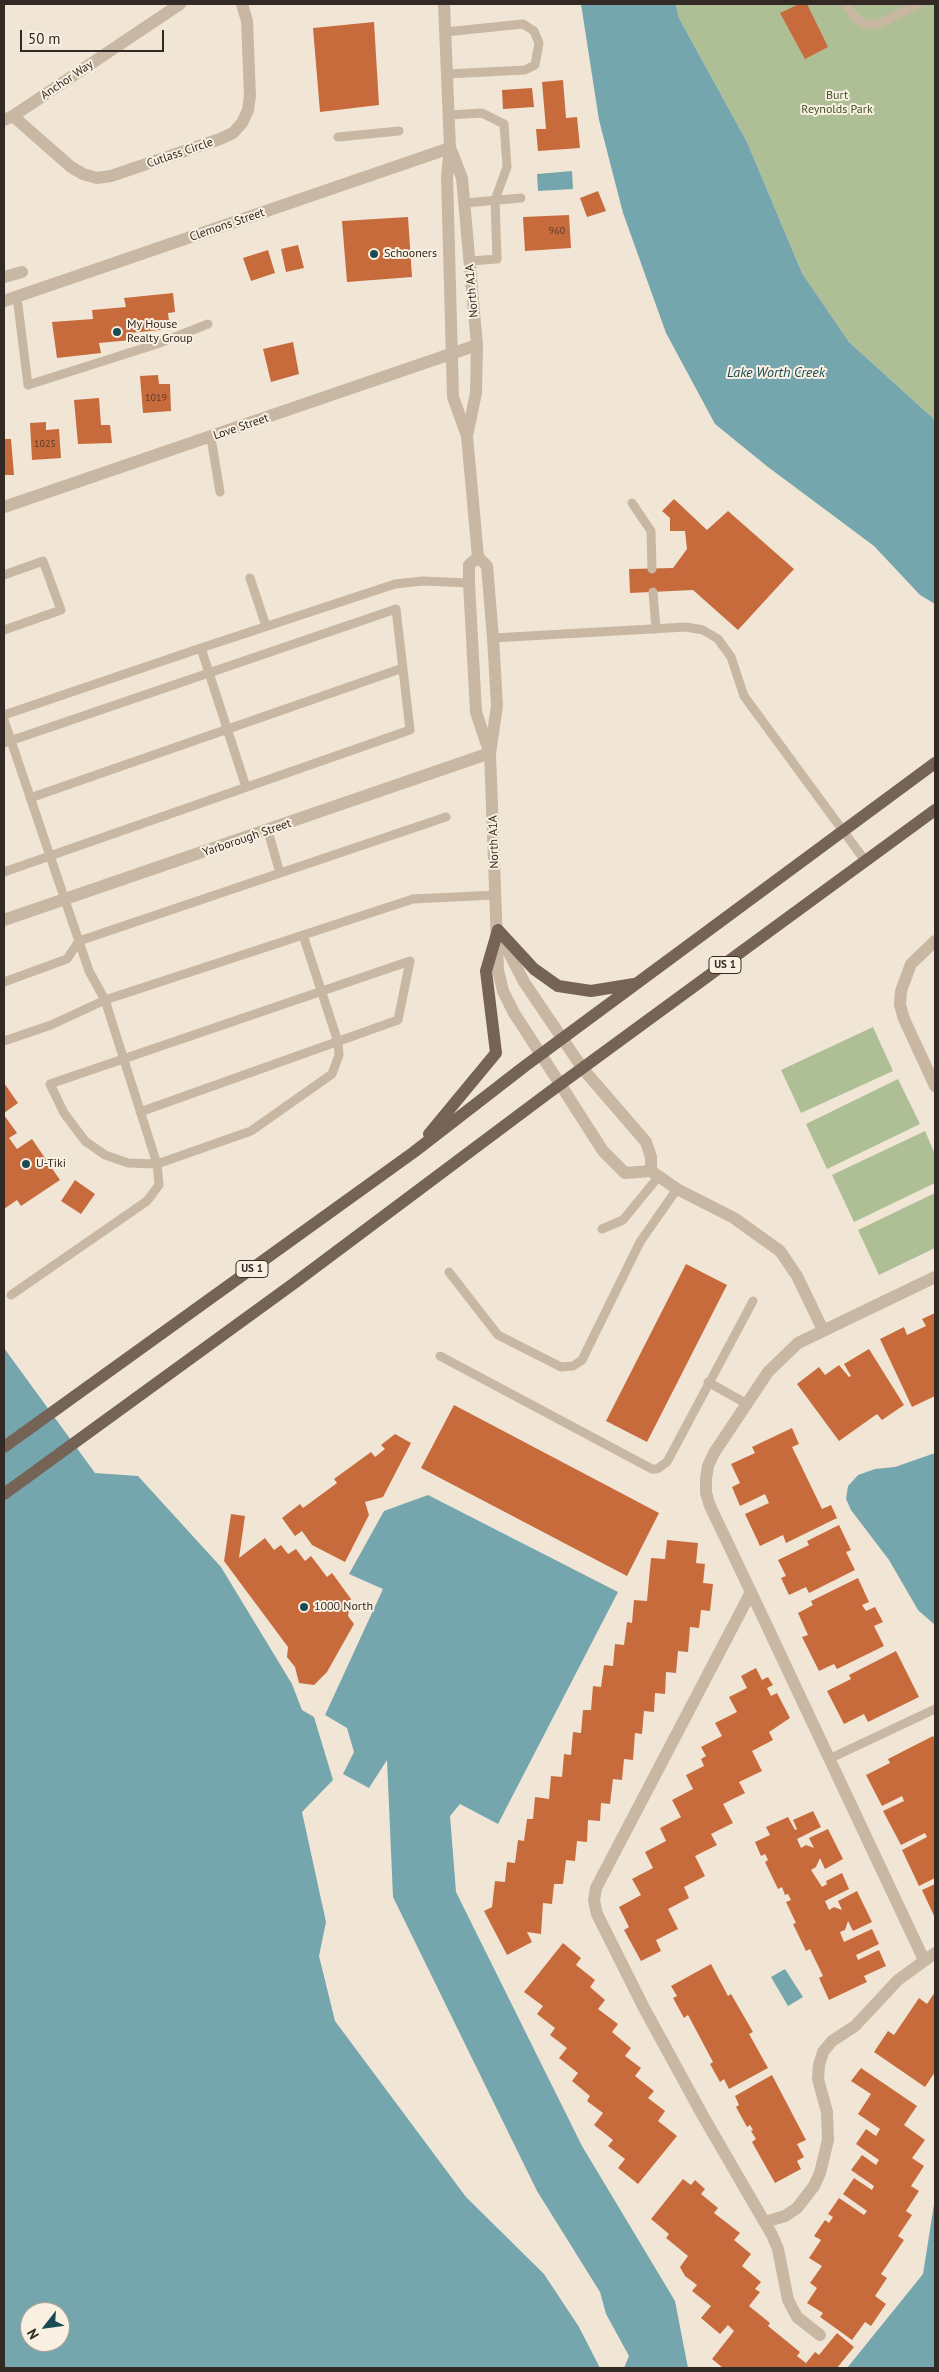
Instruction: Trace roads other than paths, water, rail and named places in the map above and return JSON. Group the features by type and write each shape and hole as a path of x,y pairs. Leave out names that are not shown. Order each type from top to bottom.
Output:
{"main road":[{"name":"US 1","path":"4,1447 414,1152 542,1054 935,763"},
{"name":"US 1","path":"4,1494 301,1278 560,1084 935,810"},
{"path":"498,930 534,969 558,986 574,990 591,991 636,984"},
{"path":"414,1152 496,1053 486,971 498,930"}],"street":[{"name":"Anchor Way","path":"8,118 180,4"},
{"name":"Cutlass Circle","path":"8,118 71,167 83,174 97,178 110,176 220,139 233,132 242,123 248,110 250,96 246,21 242,4"},
{"name":"North A1A","path":"444,4 450,148 447,176 453,397 467,436 478,557 487,566 497,706 490,753 498,970 502,992 603,1151 625,1173 655,1173 646,1142 583,1069 524,982 498,930"},
{"name":"North A1A","path":"450,148 462,178 477,345 476,393 467,436"},
{"name":"Clemons Street","path":"4,301 450,148"},
{"path":"4,277 22,272"},
{"name":"Love Street","path":"4,507 211,438 477,345"},
{"name":"North A1A","path":"478,557 469,565 476,712 490,753"},
{"name":"Yarborough Street","path":"4,920 268,831 490,753"},
{"path":"935,940 911,964 900,991 904,1019 931,1065 935,1086"},
{"path":"655,1173 677,1189 734,1218 780,1251 798,1276 822,1330"},
{"path":"765,2222 785,2216 797,2208 810,2192 820,2173 828,2140 827,2112 818,2079 819,2065 823,2052 832,2041 855,2026 898,1980 930,1956 829,1759 750,1592 710,1506 706,1479 714,1453 777,1361 798,1343 822,1330 935,1277"},
{"path":"750,1592 596,1888 594,1901 597,1914 644,2008 703,2116 765,2222 778,2249 788,2300 797,2317 820,2334"}],"lane":[{"path":"846,4 853,15 863,24 879,24 919,4"},
{"path":"445,32 523,24 534,32 539,43 535,65 525,70 447,74"},
{"path":"449,115 482,113 504,124 507,167 495,200 497,259 470,261"},
{"path":"338,137 399,131"},
{"path":"465,203 521,198"},
{"path":"17,297 28,385 158,344 208,324"},
{"path":"211,438 220,492"},
{"path":"632,503 650,530 652,569"},
{"path":"4,575 43,561 61,610 4,630"},
{"path":"250,578 266,626"},
{"path":"4,715 395,584 423,581 469,583"},
{"path":"652,592 656,629"},
{"path":"4,872 410,730 396,609 7,742"},
{"path":"493,638 686,627 703,630 718,639 731,657 744,696 866,862"},
{"path":"201,648 246,787"},
{"path":"30,798 403,668"},
{"path":"4,720 7,742 30,798 89,971 105,1000 122,1060 157,1164 159,1185 147,1201 11,1295"},
{"path":"4,982 67,960 79,941 446,817"},
{"path":"268,831 280,873"},
{"path":"4,1041 51,1025 105,1000 413,899 496,895"},
{"path":"140,1112 338,1042 398,1020 410,961 321,992 122,1060 50,1084 64,1113 85,1141 105,1155 128,1163 157,1164 251,1131 332,1074 339,1055 338,1042 321,992 302,935"},
{"path":"602,1229 623,1220 655,1173"},
{"path":"448,1272 498,1335 561,1367 574,1366 582,1360 640,1242 677,1189"},
{"path":"440,1356 652,1469 663,1466 667,1462 708,1382 753,1301"},
{"path":"708,1382 747,1404"},
{"path":"829,1759 935,1709"}],"water":[{"name":"Lake Worth Creek","path":"581,4 676,4 679,18 747,142 802,273 849,342 935,420 935,604 920,595 874,546 768,467 715,424 666,333 623,213 599,120"},
{"path":"572,171 573,189 538,191 537,174"},
{"path":"4,1348 95,1473 138,1476 221,1567 292,1684 302,1710 314,1717 333,1780 302,1812 326,1922 319,1956 335,2021 466,2197 544,2274 579,2327 600,2368 4,2368"},
{"path":"935,1453 935,1625 918,1610 889,1560 851,1510 846,1499 848,1486 858,1475 875,1469 895,1467"},
{"path":"428,1495 618,1592 498,1824 460,1804 450,1816 456,1892 582,2146 675,2301 688,2368 624,2368 629,2356 606,2314 600,2292 537,2191 393,1897 387,1760 369,1788 343,1774 354,1752 347,1728 325,1715 383,1589 349,1574 384,1511"},
{"path":"785,1969 803,1997 788,2006 771,1977"},
{"path":"935,2198 935,2368 847,2368 923,2274"}],"place":[{"name":"Schooners","path":"374,254"},
{"name":"My House Realty Group","path":"117,332"},
{"name":"U-Tiki","path":"26,1164"},
{"name":"1000 North","path":"304,1607"}],"park label":[{"name":"Burt Reynolds Park","path":"837,103"}]}
